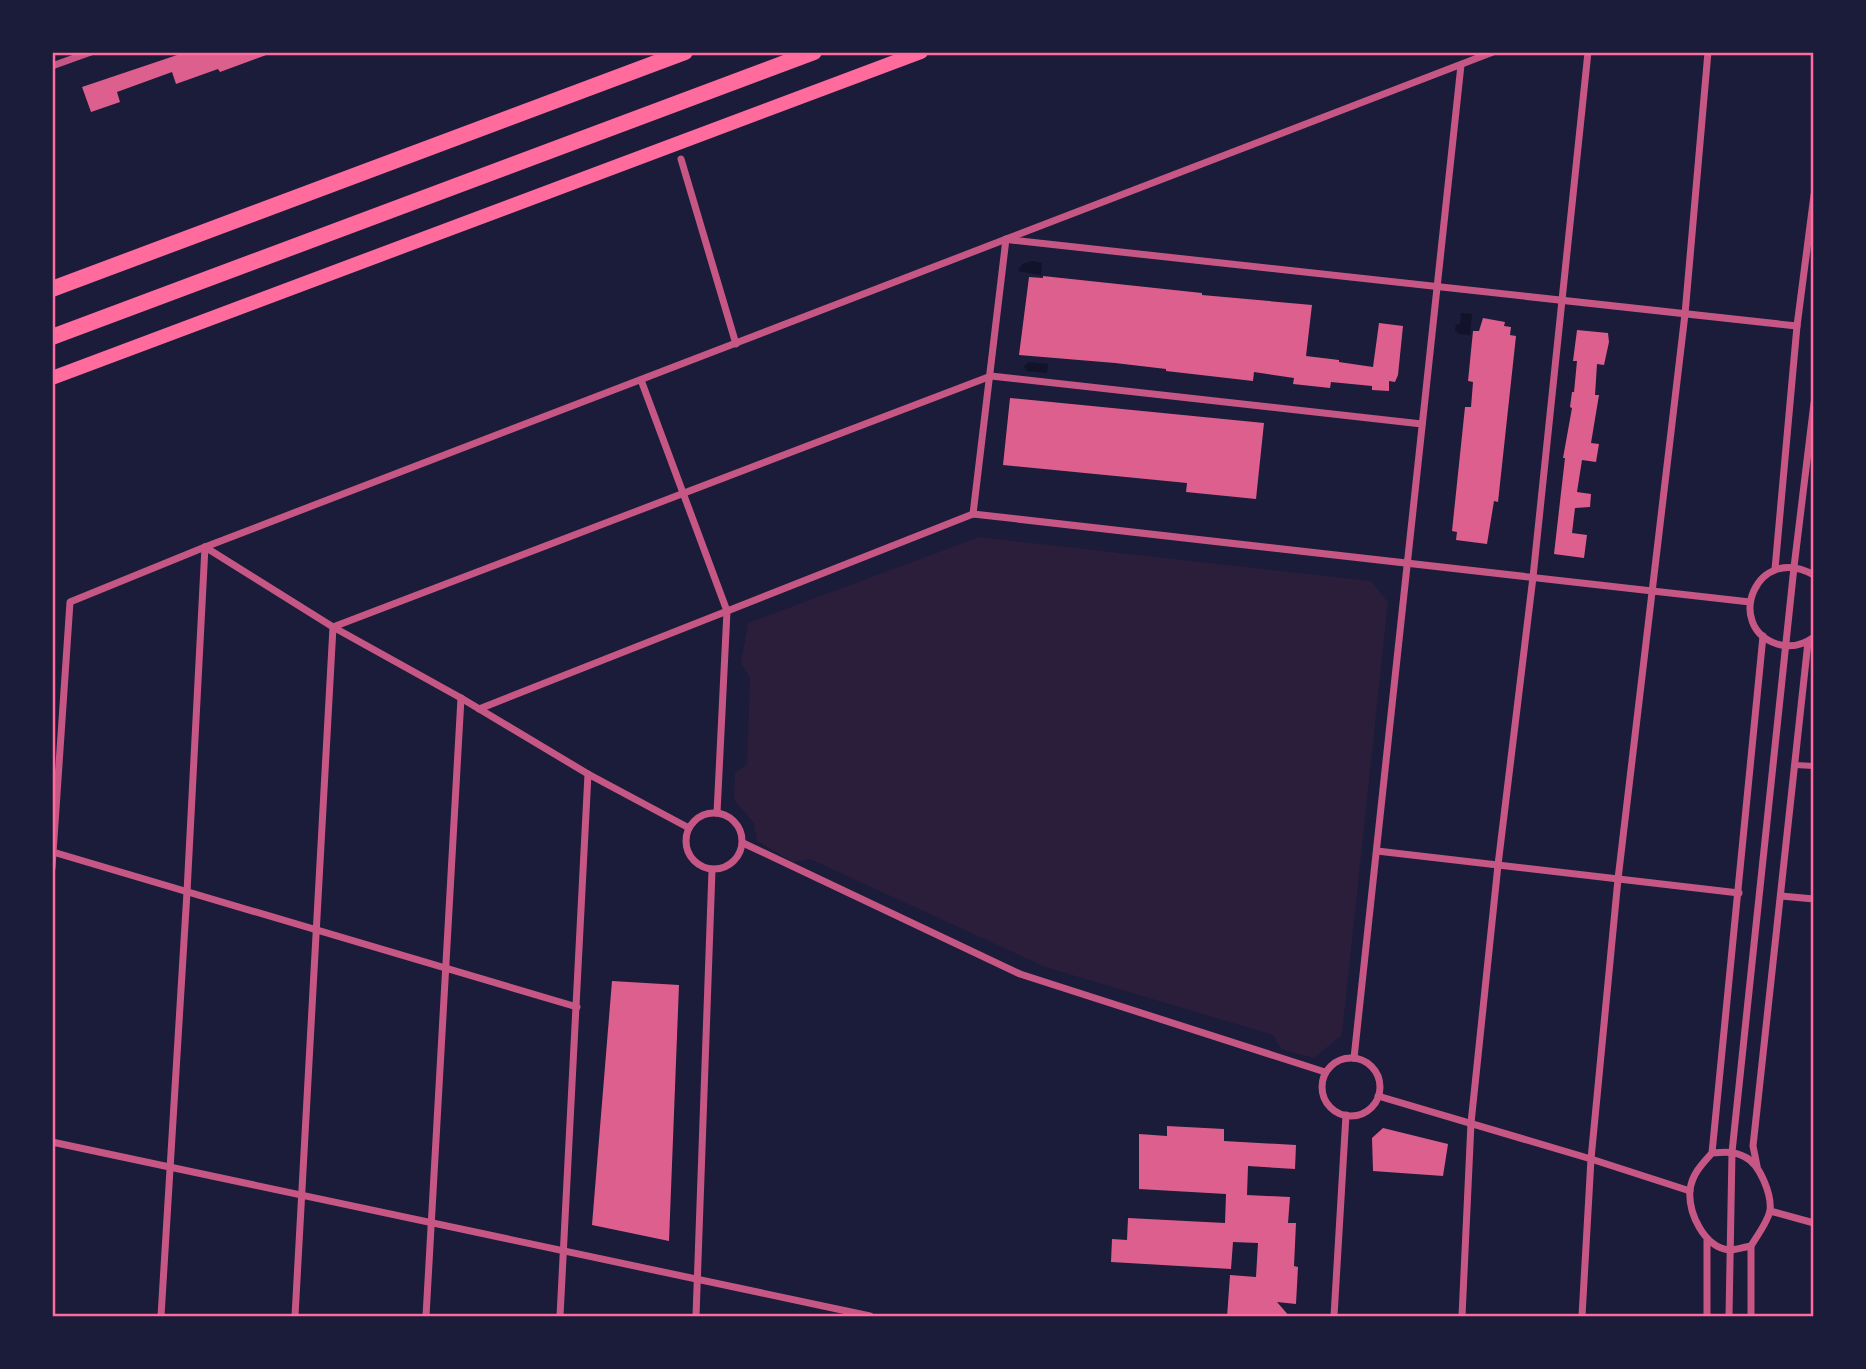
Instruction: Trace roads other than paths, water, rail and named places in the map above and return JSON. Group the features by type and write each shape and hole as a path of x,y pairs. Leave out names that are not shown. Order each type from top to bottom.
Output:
{"highway":[{"path":"52,289 685,52"},
{"path":"52,337 814,52"},
{"path":"52,378 921,52"}],"street":[{"path":"52,66 91,52"},
{"path":"52,868 70,602 205,547 1493,52"},
{"path":"1462,1317 1471,1123 1498,865 1533,577 1588,52"},
{"path":"1582,1317 1591,1159 1618,879 1685,314 1708,52"},
{"path":"1354,1058 1461,65"},
{"path":"681,159 736,344"},
{"path":"1774,569 1797,326 1814,195"},
{"path":"1006,239 1797,326"},
{"path":"973,514 1006,239"},
{"path":"333,627 990,376 1422,424"},
{"path":"641,380 727,611 717,813"},
{"path":"1728,1317 1732,1152 1814,403"},
{"path":"479,709 973,514 1750,602"},
{"path":"205,547 333,627 461,698 588,774 689,828"},
{"path":"161,1317 205,547"},
{"path":"1811,639 1797,645 1774,643 1763,636 1755,626 1750,602 1758,582 1774,569 1794,567 1814,575"},
{"path":"295,1317 333,627"},
{"path":"1707,1317 1707,1241 1696,1222 1690,1191 1696,1170 1712,1153 1763,636"},
{"path":"1751,1317 1751,1246 1770,1211 1767,1190 1758,1170 1753,1146 1811,639"},
{"path":"426,1317 461,698"},
{"path":"1795,765 1814,766"},
{"path":"560,1317 588,774"},
{"path":"717,813 730,817 737,824 743,843 738,858 731,865 712,870 696,864 690,857 686,837 697,818 717,813"},
{"path":"743,843 1020,974 1325,1072"},
{"path":"1377,851 1739,893"},
{"path":"53,852 577,1007"},
{"path":"696,1317 712,870"},
{"path":"1781,896 1814,900"},
{"path":"1354,1058 1365,1061 1373,1068 1378,1077 1378,1096 1366,1111 1346,1115 1332,1109 1325,1101 1322,1082 1325,1072 1335,1062 1354,1058"},
{"path":"1378,1096 1690,1191"},
{"path":"1334,1317 1346,1115"},
{"path":"52,1142 870,1317"},
{"path":"1712,1153 1732,1152 1748,1158 1758,1170"},
{"path":"1770,1211 1814,1223"},
{"path":"1707,1241 1729,1250 1751,1246"}]}
